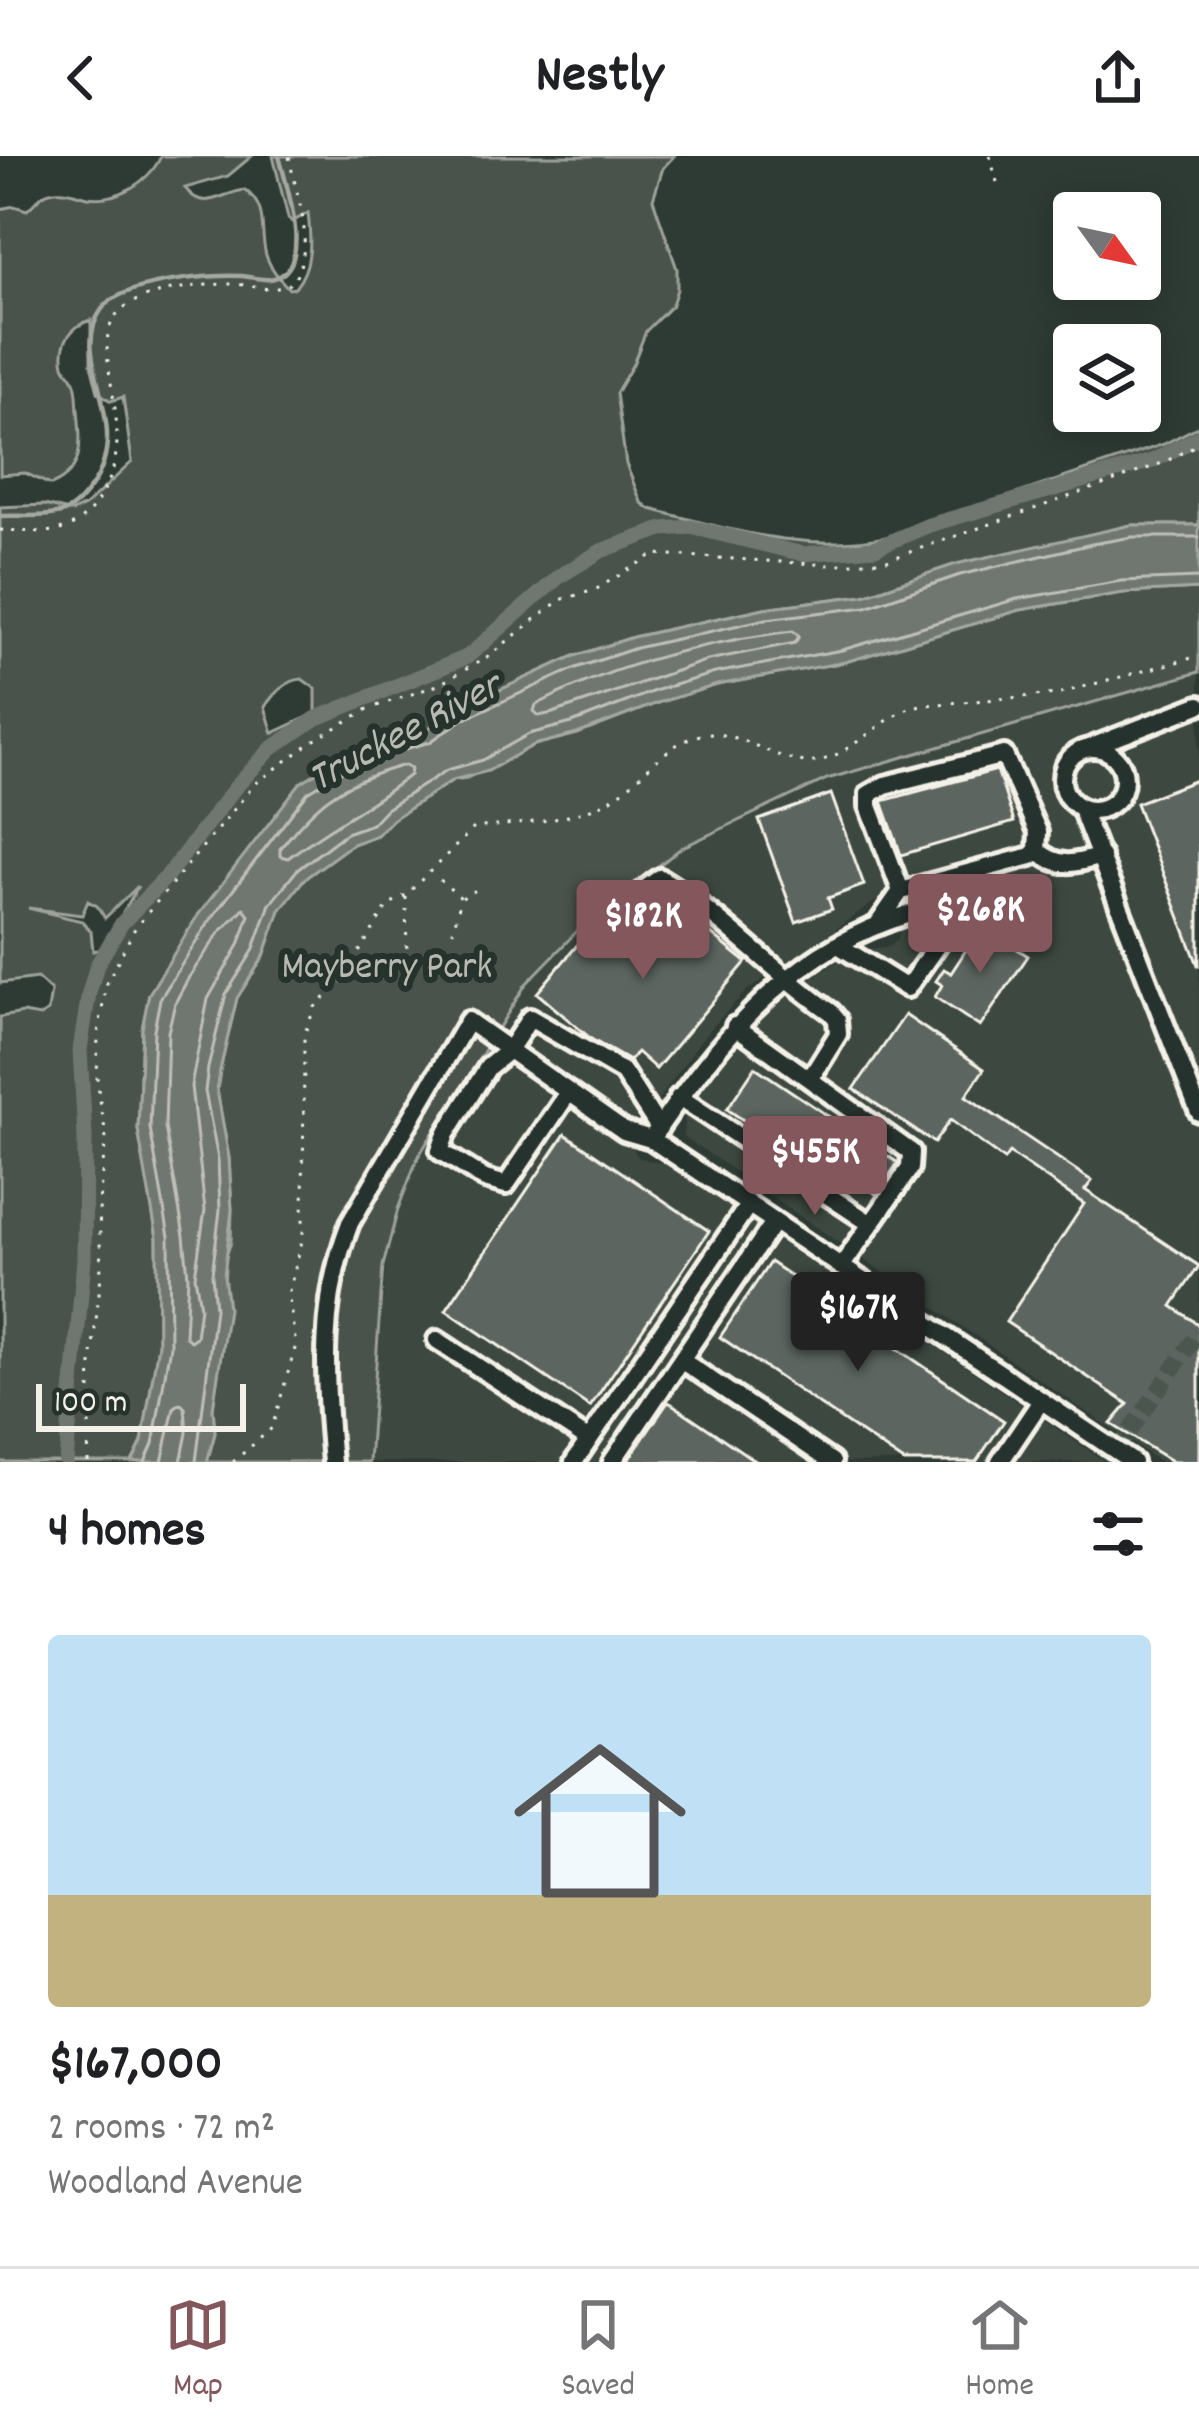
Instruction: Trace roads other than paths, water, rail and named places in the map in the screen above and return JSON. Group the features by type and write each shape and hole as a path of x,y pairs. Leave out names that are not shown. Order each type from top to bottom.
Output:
{"street":[{"path":"1199,705 1072,756 1062,778 1067,796 1082,808 1199,1112"},
{"path":"1082,808 1096,810 1111,803 1123,779 1112,755 1089,748"},
{"path":"878,925 901,891 1031,856 1037,850 1038,832 1004,755 874,789 868,799 901,891"},
{"path":"1037,850 1055,863 1101,856"},
{"path":"612,914 660,878 681,890 785,981 831,1012 840,1026 810,1079"},
{"path":"655,1133 735,1026 785,981 838,945 903,916 945,909 955,921 907,988 838,945"},
{"path":"569,1092 506,1185 484,1179 440,1151 446,1133 488,1066 509,1050 530,1018 623,1072 655,1133 748,1204 1133,1462"},
{"path":"332,1462 324,1342 329,1290 341,1246 468,1021 624,1131 655,1133"},
{"path":"735,1026 911,1152 910,1168 841,1267"},
{"path":"680,1097 871,1224"},
{"path":"574,1462 748,1204"},
{"path":"612,1462 775,1222"},
{"path":"437,1340 589,1440"},
{"path":"681,1360 832,1462"},
{"path":"1000,1462 1041,1401"}],"water":[{"path":"1131,525 1199,525 1199,589 1123,593 1020,610 845,662 717,685 660,702 534,745 488,771 453,780 377,835 352,844 304,879 280,910 264,956 237,998 220,1070 217,1090 232,1210 224,1275 228,1309 213,1408 215,1433 207,1462 132,1462 142,1442 158,1345 157,1238 138,1130 142,1029 149,994 198,915 300,783 351,752 426,730 456,710 572,657 633,637 764,608 864,595 956,564"}],"waterway":[{"path":"0,516 64,512 91,487 103,463 107,439 93,328 112,300 146,286 189,278 270,279 284,273 292,261 295,226 279,156"},
{"name":"Truckee River","path":"66,1462 84,1260 80,1050 97,965 122,923 167,876 271,749 315,719 467,657 560,576 601,551 662,529 691,527 803,554 875,548 929,525 1152,461 1199,437"}],"tunnel":[{"path":"1116,1451 1199,1332"}],"park label":[{"name":"Mayberry Park","path":"387,969"}]}
